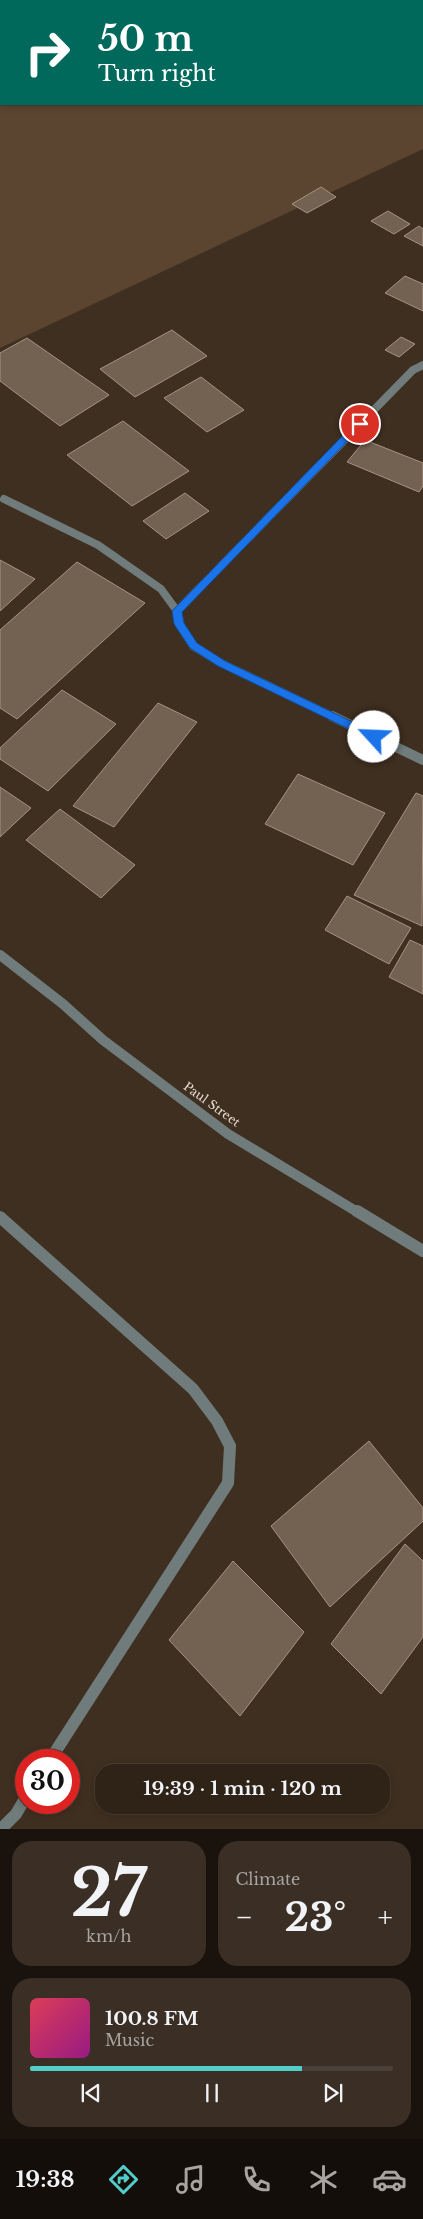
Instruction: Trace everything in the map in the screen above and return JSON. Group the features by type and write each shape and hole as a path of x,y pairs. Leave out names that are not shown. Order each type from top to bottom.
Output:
{"street":[{"path":"177,611 413,370 423,365"},
{"path":"4,499 98,546 161,589 177,611 179,624 194,646 221,663 423,760"},
{"name":"Paul Street","path":"0,955 62,1004 103,1040 228,1134 423,1251"},
{"path":"0,1217 193,1389 217,1421 230,1446 228,1483 57,1749"},
{"path":"1,1829 16,1814"}],"shaded area":[{"path":"0,105 423,105 423,149 0,348"}],"building":[{"path":"321,187 336,197 307,213 292,204"},
{"path":"388,211 410,224 394,234 371,221"},
{"path":"419,226 423,229 423,246 404,236"},
{"path":"405,276 423,284 423,311 385,293"},
{"path":"172,330 207,356 135,397 100,369"},
{"path":"401,337 415,344 399,357 385,350"},
{"path":"27,338 109,395 60,426 0,381 0,353"},
{"path":"201,377 244,410 207,432 164,398"},
{"path":"123,421 189,471 132,506 67,455"},
{"path":"365,440 423,463 423,486 419,492 347,462"},
{"path":"185,493 209,511 166,539 143,521"},
{"path":"0,560 35,579 0,611"},
{"path":"77,562 145,603 17,719 0,708 0,630"},
{"path":"62,690 116,724 48,791 0,759 0,748"},
{"path":"158,703 197,722 114,827 73,806"},
{"path":"298,774 385,813 353,865 265,824"},
{"path":"0,787 31,808 0,837"},
{"path":"416,793 423,796 422,926 354,895"},
{"path":"60,809 135,865 101,898 26,840"},
{"path":"347,896 411,928 389,964 325,930"},
{"path":"410,940 423,946 423,994 389,977"},
{"path":"369,1441 423,1508 423,1521 330,1607 271,1526"},
{"path":"405,1544 423,1561 423,1637 381,1694 331,1644"},
{"path":"233,1561 304,1632 240,1716 169,1640"}],"route":[{"path":"360,424 177,611 179,624 194,646 221,663 374,737"}]}
